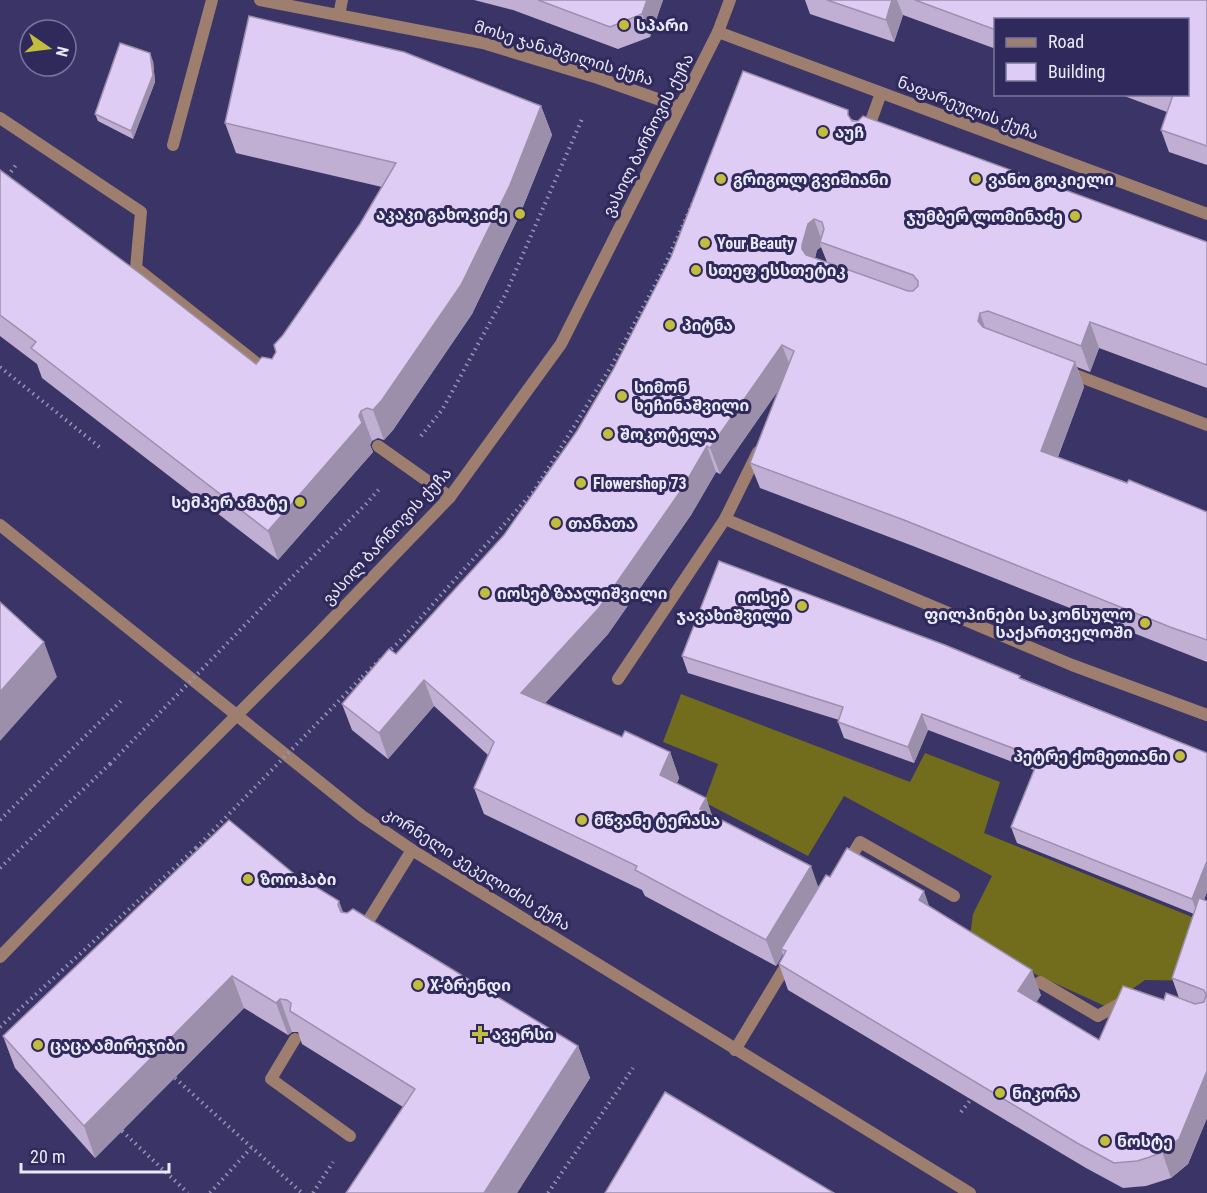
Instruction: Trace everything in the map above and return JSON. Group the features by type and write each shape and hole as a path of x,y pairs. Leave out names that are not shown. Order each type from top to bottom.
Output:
{"street":[{"path":"173,146 212,0"},
{"name":"მოსე ჯანაშვილის ქუჩა","path":"260,0 483,43 598,78 680,107"},
{"path":"339,15 342,0"},
{"name":"ვასილ ბარნოვის ქუჩა","path":"0,957 450,497 561,344 718,32 730,0"},
{"name":"ნაფარეულის ქუჩა","path":"718,32 1207,214"},
{"path":"865,139 882,93"},
{"path":"0,118 141,212 136,268 279,381"},
{"path":"1050,366 1207,424"},
{"path":"618,679 725,519 763,443"},
{"path":"378,446 450,497"},
{"path":"725,519 1072,665 1207,715"},
{"name":"კორნელი კეკელიძის ქუჩა","path":"0,525 362,816 412,850 970,1193"},
{"path":"842,872 861,842 954,896"},
{"path":"358,937 412,850"},
{"path":"735,1050 800,944"},
{"path":"1040,982 1098,1016 1135,994"},
{"path":"295,1039 271,1078 350,1136"}],"path":[{"path":"0,868 110,764 366,504 442,410 505,295 582,119"},
{"path":"0,1027 196,848 400,641 534,491 612,365 662,272 698,191"},
{"path":"612,365 622,371"},
{"path":"0,367 102,449"},
{"path":"0,820 123,699"},
{"path":"15,1012 22,1019"},
{"path":"548,1193 633,1068"},
{"path":"175,1078 302,1193"},
{"path":"961,1112 972,1098"},
{"path":"122,1131 188,1193"},
{"path":"210,1193 251,1148"}],"shaded area":[{"path":"681,694 910,782 925,753 1000,782 984,833 1202,921 1207,981 1145,980 1107,1007 969,944 973,914 992,876 844,796 808,856 704,802 718,764 663,742"}],"building":[{"path":"538,0 647,0 642,14 610,27"},
{"path":"827,0 892,0 886,20"},
{"path":"915,0 1207,0 1207,146 1161,130 1173,96 1189,96 1189,18 994,18 994,29"},
{"path":"249,16 404,52 541,106 510,185 461,285 382,400 373,410 367,408 361,411 359,416 362,423 268,531 31,348 36,342 0,315 0,170 142,275 256,364 262,357 272,359 276,352 274,345 360,224 396,163 225,123"},
{"path":"120,43 150,53 153,75 131,131 95,114"},
{"path":"743,71 848,110 852,121 858,121 863,116 1207,242 1207,365 1090,322 1081,346 988,311 980,313 978,321 983,327 1075,362 1041,451 1127,483 1129,480 1207,512 1207,640 904,520 750,463 794,351 782,345 710,448 707,446 682,489 599,608 521,693 622,737 625,731 670,752 660,775 706,798 700,809 811,866 766,940 635,870 637,866 474,788 494,742 424,680 379,733 342,704 389,649 396,654 504,535 577,431 613,370 671,257","holes":["814,219 822,222 824,229 820,242 913,275 918,281 918,286 913,291 908,291 806,255 802,245 808,224"]},
{"path":"719,561 945,645 1020,676 1019,678 1207,753 1207,861 1192,899 1011,827 1039,758 922,714 908,747 838,722 843,707 682,656"},
{"path":"0,602 44,642 0,692"},
{"path":"229,820 293,873 339,901 341,912 347,913 353,909 578,1046 484,1193 346,1193 415,1089 290,1011 291,1003 287,1000 280,999 276,1003 232,976 84,1126 3,1036"},
{"path":"847,848 924,891 919,900 1032,970 1018,991 1099,1040 1123,986 1164,1000 1166,993 1195,1004 1204,1002 1206,995 1204,990 1172,978 1199,898 1207,901 1207,1071 1179,1139 1162,1152 1150,1157 1137,1161 1114,1163 779,964 786,951 781,949 826,875 830,877"},
{"path":"665,1092 834,1193 605,1193"}],"place":[{"name":"სპარი","path":"624,25"},
{"name":"აუჩ","path":"823,132"},
{"name":"გრიგოლ გვიშიანი","path":"721,179"},
{"name":"ვანო გოკიელი","path":"976,179"},
{"name":"აკაკი გახოკიძე","path":"520,214"},
{"name":"ჯუმბერ ლომინაძე","path":"1075,216"},
{"name":"Your Beauty","path":"705,243"},
{"name":"სთეფ ესსთეტიკ","path":"696,270"},
{"name":"პიტნა","path":"670,325"},
{"name":"სიმონ ხეჩინაშვილი","path":"622,396"},
{"name":"შოკოტელა","path":"608,434"},
{"name":"Flowershop 73","path":"581,483"},
{"name":"სემპერ ამატე","path":"300,502"},
{"name":"თანათა","path":"556,523"},
{"name":"იოსებ ზაალიშვილი","path":"485,593"},
{"name":"იოსებ ჯავახიშვილი","path":"802,606"},
{"name":"ფილპინები საკონსულო საქართველოში","path":"1145,623"},
{"name":"პეტრე ქომეთიანი","path":"1180,756"},
{"name":"მწვანე ტერასა","path":"582,820"},
{"name":"ზოოჰაბი","path":"248,879"},
{"name":"X-ბრენდი","path":"418,985"},
{"name":"ავერსი","path":"480,1034"},
{"name":"ცაცა ამირეჯიბი","path":"38,1045"},
{"name":"ნიკორა","path":"1000,1093"},
{"name":"ნოსტე","path":"1105,1141"}]}
